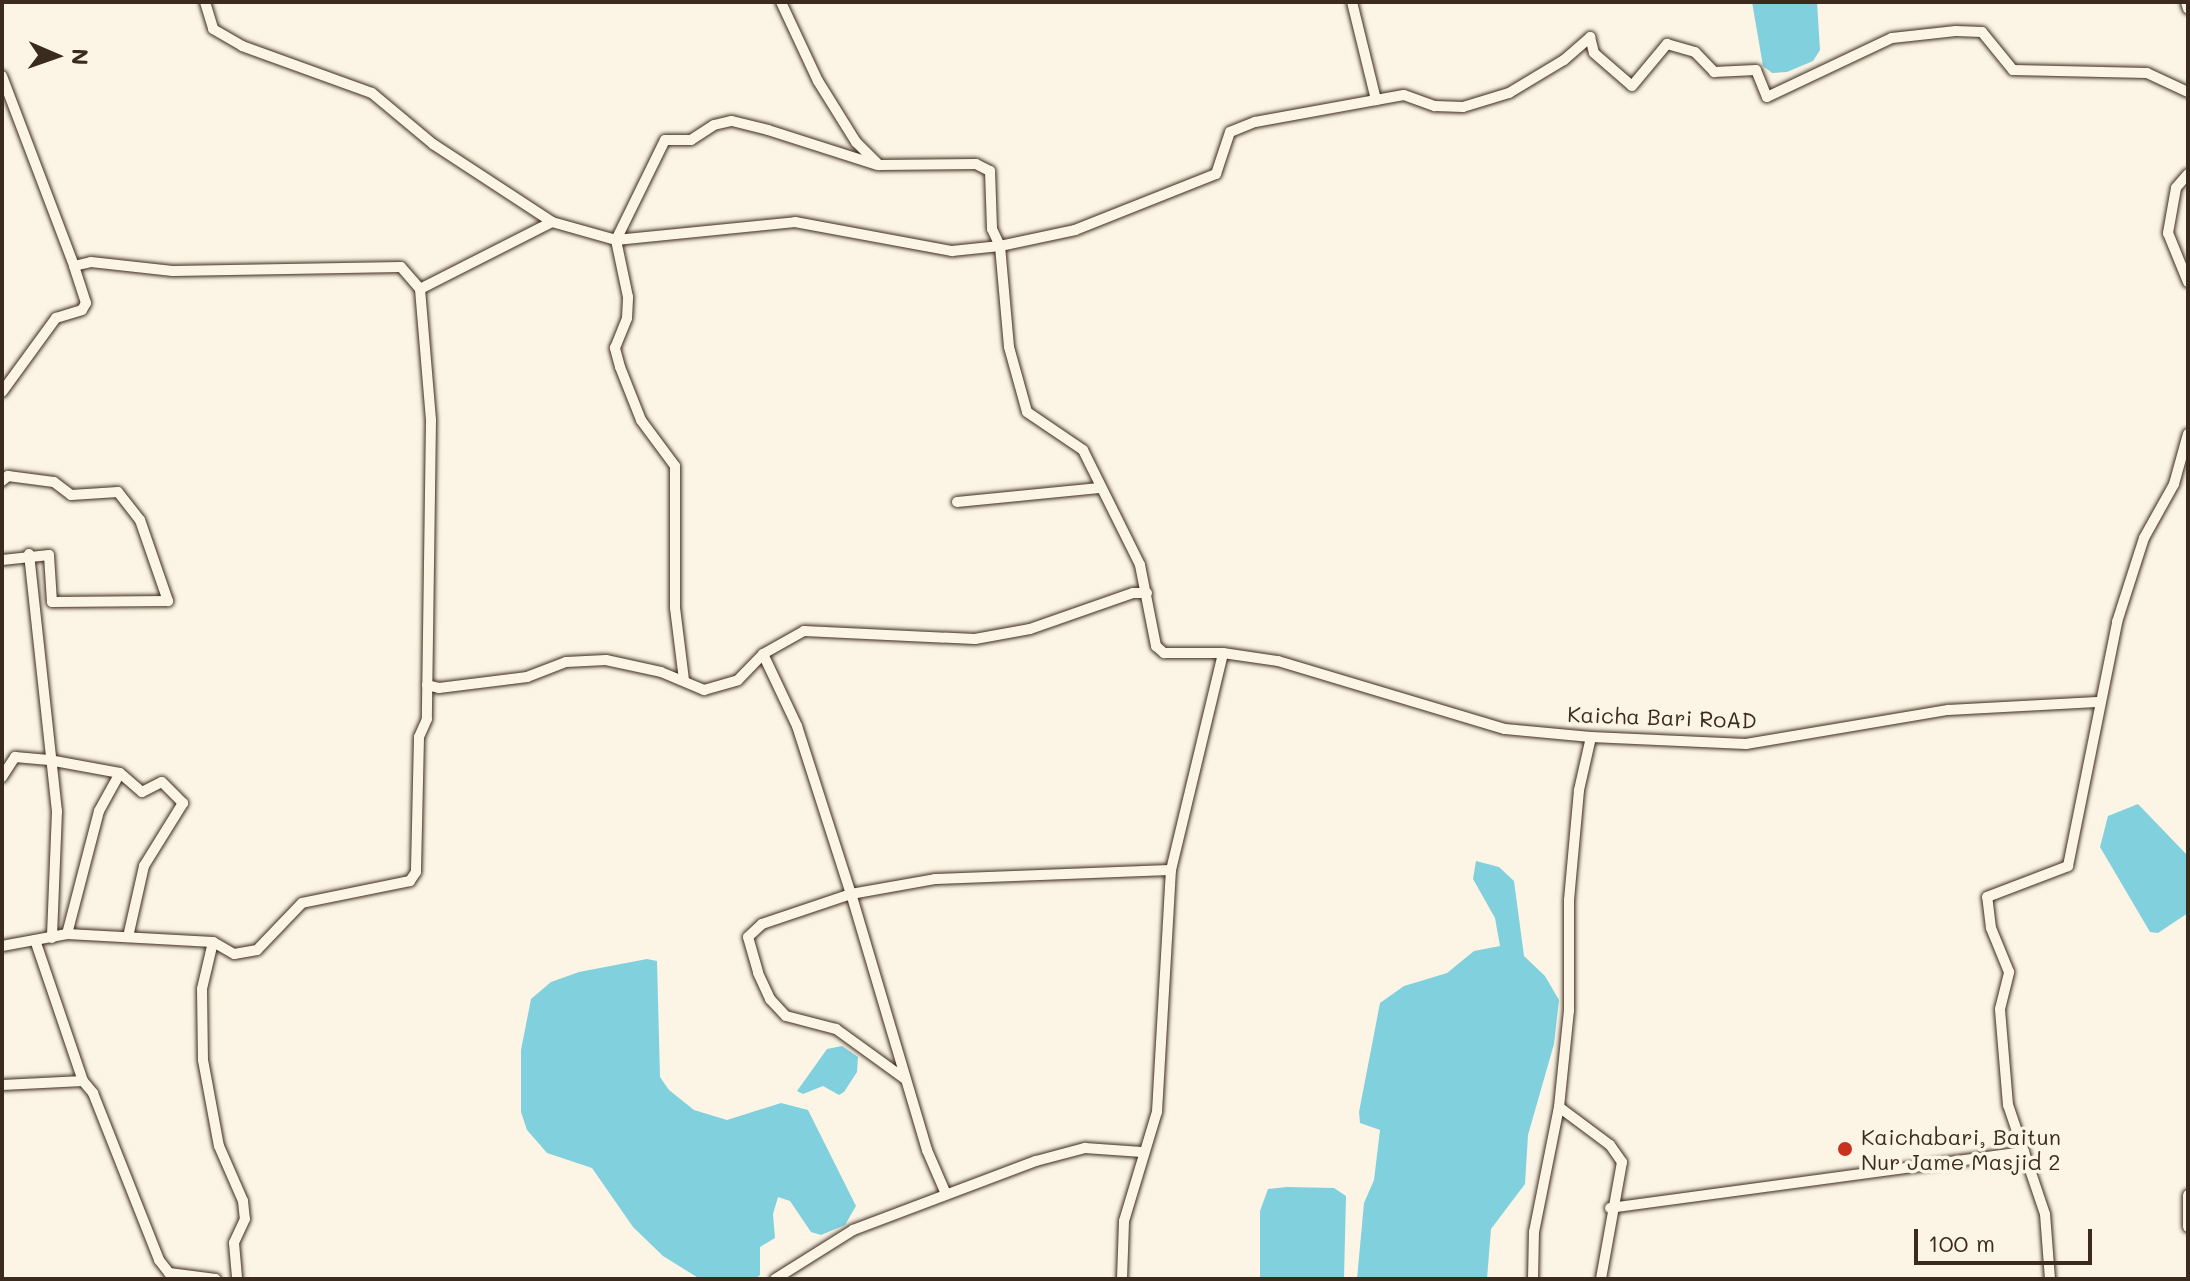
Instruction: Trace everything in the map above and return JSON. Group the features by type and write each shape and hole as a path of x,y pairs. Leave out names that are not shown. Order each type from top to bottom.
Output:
{"street":[{"path":"205,2 213,29 242,46 372,93 433,144 552,222 616,240 795,222 952,251 1000,246 1075,230 1216,174 1230,132 1255,122 1404,95 1435,106 1463,107 1509,93 1564,60 1590,37 1594,53 1632,86 1667,44 1695,52 1714,72 1756,70 1767,97 1892,38 1956,31 1982,32 2013,70 2147,73 2188,92"},
{"path":"781,2 818,81 856,142 879,165"},
{"path":"1352,2 1376,100"},
{"path":"2186,2 2188,9"},
{"path":"2,76 86,303 82,310 56,318 2,392"},
{"path":"427,685 439,688 527,677 566,662 606,660 684,680 704,690 738,680 763,654 804,631 975,639 1030,629 1133,593 1147,593 1140,565 1099,488 1083,450 1027,412 1009,347 1000,246 992,229 990,171 976,164 879,165 732,121 714,125 691,140 665,140 616,240 628,297 627,318 615,348 641,420 675,466 675,608 684,680"},
{"path":"2188,174 2176,188 2168,233 2188,282"},
{"path":"420,289 552,222"},
{"path":"2,946 67,934 213,942 234,954 257,950 302,903 410,881 416,872 419,737 426,729 431,420 420,289 401,267 173,271 91,262 74,266"},
{"path":"2050,1279 2045,1214 2008,1105 2000,1009 2009,972 1991,928 1987,897 2068,866 2097,702 2144,538 2174,484 2188,434"},
{"path":"2,481 8,476 54,482 71,495 118,492 140,520 168,601 52,602 49,555 29,554 2,560"},
{"path":"957,502 1099,488"},
{"path":"29,554 49,760 57,811 52,938"},
{"name":"Kaicha Bari RoAD","path":"1147,593 1152,634 1164,653 1223,653 1278,661 1505,729 1591,737 1746,744 1948,710 2097,702"},
{"path":"1122,1279 1124,1221 1142,1152 1157,1112 1171,870 1223,653"},
{"path":"763,654 797,726 851,894 905,1079 946,1194"},
{"path":"1533,1279 1534,1232 1559,1107 1569,1011 1569,900 1579,790 1591,737"},
{"path":"2,777 15,757 49,760 120,773 142,792 162,782 183,803 144,866 128,937"},
{"path":"67,934 99,811 120,773"},
{"path":"905,1079 836,1029 786,1016 770,999 758,973 748,937 762,924 851,894 935,879 1171,870"},
{"path":"35,940 83,1081 93,1093 159,1260 169,1273 216,1279"},
{"path":"213,942 202,989 203,1060 219,1146 243,1201 245,1219 234,1243 237,1279"},
{"path":"2,1085 83,1081"},
{"path":"1559,1107 1610,1145 1622,1162 1610,1208 1601,1279"},
{"path":"775,1279 853,1230 946,1194 1085,1148 1142,1152"},
{"path":"1610,1208 2024,1152"},
{"path":"2188,1195 2188,1227"}],"water":[{"path":"1752,2 1817,2 1820,50 1813,61 1787,72 1772,73 1763,66"},
{"path":"2138,804 2188,856 2188,913 2158,933 2150,932 2100,847 2108,816"},
{"path":"1476,861 1499,867 1514,881 1524,956 1545,976 1559,1000 1554,1044 1528,1135 1525,1184 1491,1229 1487,1279 1357,1279 1364,1203 1374,1180 1380,1130 1360,1123 1359,1112 1380,1003 1404,986 1447,973 1474,951 1500,946 1495,918 1473,879"},
{"path":"647,959 657,961 660,1077 669,1090 694,1110 727,1120 781,1103 808,1110 856,1206 845,1225 821,1235 811,1232 790,1201 778,1197 773,1214 775,1238 760,1247 760,1275 755,1279 700,1279 663,1256 633,1227 592,1168 547,1153 527,1130 521,1112 521,1050 531,999 551,982 579,972"},
{"path":"842,1046 858,1057 857,1072 844,1092 839,1095 823,1086 803,1094 797,1091 827,1049"},
{"path":"1334,1188 1346,1196 1344,1279 1260,1279 1260,1211 1268,1189"}],"place":[{"name":"Kaichabari, Baitun Nur Jame Masjid 2","path":"1845,1149"}]}
